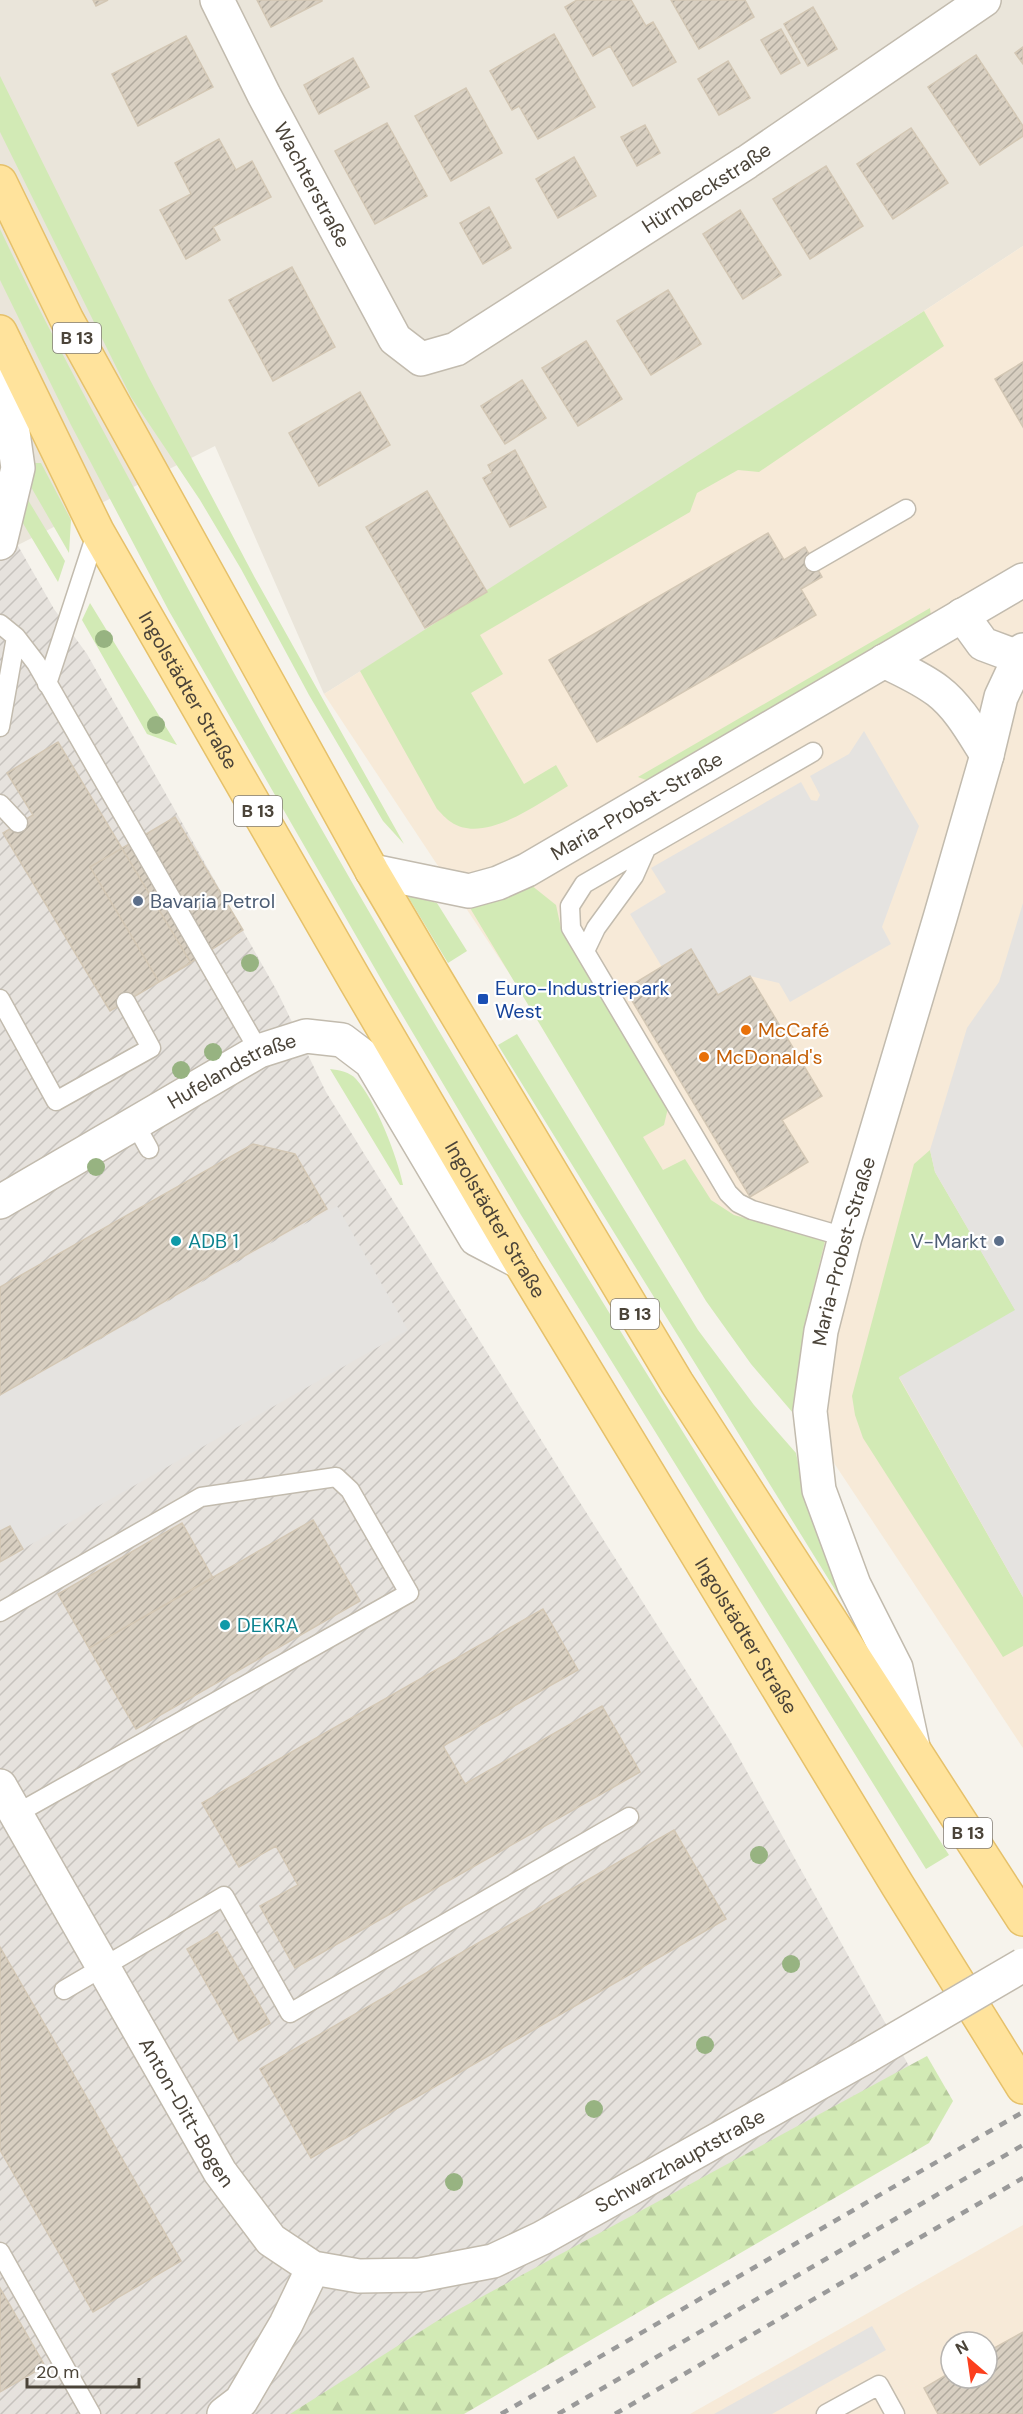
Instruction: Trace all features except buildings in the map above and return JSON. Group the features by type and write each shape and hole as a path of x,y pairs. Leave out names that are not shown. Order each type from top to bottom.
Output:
{"main road":[{"name":"B 13","path":"0,182 67,320 372,871 677,1383 1023,1919"},
{"name":"Ingolstädter Straße","path":"5,343 98,531 355,980 520,1262 1023,2087"}],"street":[{"name":"Wachterstraße","path":"217,0 264,94 395,339 421,359"},
{"name":"Hürnbeckstraße","path":"421,359 456,349 747,162 984,0"},
{"path":"0,543 4,510 18,468 5,343"},
{"name":"Maria-Probst-Straße","path":"372,871 469,891 498,883 527,870 1023,580"},
{"name":"Maria-Probst-Straße","path":"913,1747 896,1668 854,1585 819,1490 810,1411 821,1331 845,1237 987,755 1001,697 1020,654 983,644 972,632 962,615"},
{"path":"884,660 939,692 965,720 987,755"},
{"name":"Hufelandstraße","path":"0,1202 141,1136 259,1051 306,1035 342,1040 371,1062 476,1239 520,1262"},
{"name":"Anton-Ditt-Bogen","path":"0,1786 220,2172 271,2240 313,2268"},
{"name":"Schwarzhauptstraße","path":"313,2268 359,2276 420,2276 493,2261 542,2238 867,2056 1023,1965"},
{"path":"224,2414 241,2401 286,2325 313,2268"}],"lane":[{"path":"814,562 906,509"},
{"path":"47,684 98,531"},
{"path":"0,624 16,637 36,663 259,1051"},
{"path":"0,727 16,637"},
{"path":"813,752 584,884 570,906 571,928 728,1192 738,1203 752,1210 845,1237"},
{"path":"0,804 18,824"},
{"path":"585,951 596,928 634,876 646,849"},
{"path":"0,999 57,1101 151,1048 126,1002"},
{"path":"0,1612 201,1497 336,1477 350,1491 409,1593 16,1814"},
{"path":"64,1990 224,1896 290,2013 629,1817"},
{"path":"0,2252 91,2414"},
{"path":"826,2414 879,2385 895,2414"}],"shaded area":[{"path":"0,0 1023,0 1023,246 487,592 324,694 215,446 0,554"},
{"path":"1023,246 1023,1748 324,694 487,592"},
{"path":"17,544 54,609 87,654 277,991 326,1092 729,1739 915,2077 334,2414 0,2414 0,554"},
{"path":"864,731 919,826 882,927 891,944 790,1002 779,983 750,976 718,995 691,949 662,967 630,914 666,892 651,868 801,782 811,800 817,801 820,795 810,776 849,754"},
{"name":"V-Markt","path":"1023,903 1023,1597 899,1377 1015,1310 935,1172 930,1150 967,1028 999,982"},
{"path":"337,1206 408,1330 0,1562 0,1396"},
{"path":"1023,2225 1023,2414 690,2414"},
{"path":"872,2326 886,2350 772,2414 714,2414"}],"green space":[{"path":"0,76 148,376 255,578 404,844 383,821 309,695 241,569 200,500 131,397 0,132"},
{"path":"0,229 59,347 162,540 348,875 444,1040 643,1368 949,1855 926,1869 521,1215 385,986 169,611 71,425 0,280"},
{"path":"924,311 944,346 759,472 738,470 697,493 690,512 480,635 503,674 471,693 524,784 556,765 568,786 527,811 495,825 464,828 445,818 437,809 360,671"},
{"path":"35,463 41,463 71,520 69,553 31,487"},
{"path":"28,500 65,561 58,582 21,520"},
{"path":"90,603 177,745 147,734 82,620"},
{"path":"930,608 931,617 649,781 638,777"},
{"path":"531,885 556,905 561,928 668,1108 664,1125 643,1137 663,1170 685,1159 711,1200 734,1215 825,1241 804,1328 793,1413 751,1364 706,1301 470,908 508,897"},
{"path":"407,895 437,903 467,951 448,963"},
{"path":"517,1034 698,1330 754,1405 796,1453 806,1499 847,1609 498,1045"},
{"path":"330,1069 351,1075 364,1089 385,1129 403,1185 400,1185"},
{"path":"930,1150 935,1172 1016,1311 899,1378 1023,1597 1023,1646 1003,1657 863,1438 855,1415 852,1396 914,1164"},
{"path":"927,2056 953,2101 929,2143 464,2414 290,2414 437,2321"}],"railway":[{"path":"501,2414 1023,2112"},
{"path":"558,2414 1023,2145"},
{"path":"615,2414 1023,2178"}],"place":[{"name":"Bavaria Petrol","path":"138,901"},
{"name":"Euro-Industriepark West","path":"483,999"},
{"name":"McCafé","path":"746,1030"},
{"name":"McDonald's","path":"704,1057"},
{"name":"ADB 1","path":"176,1241"},
{"name":"V-Markt","path":"999,1241"},
{"name":"DEKRA","path":"225,1625"}]}
